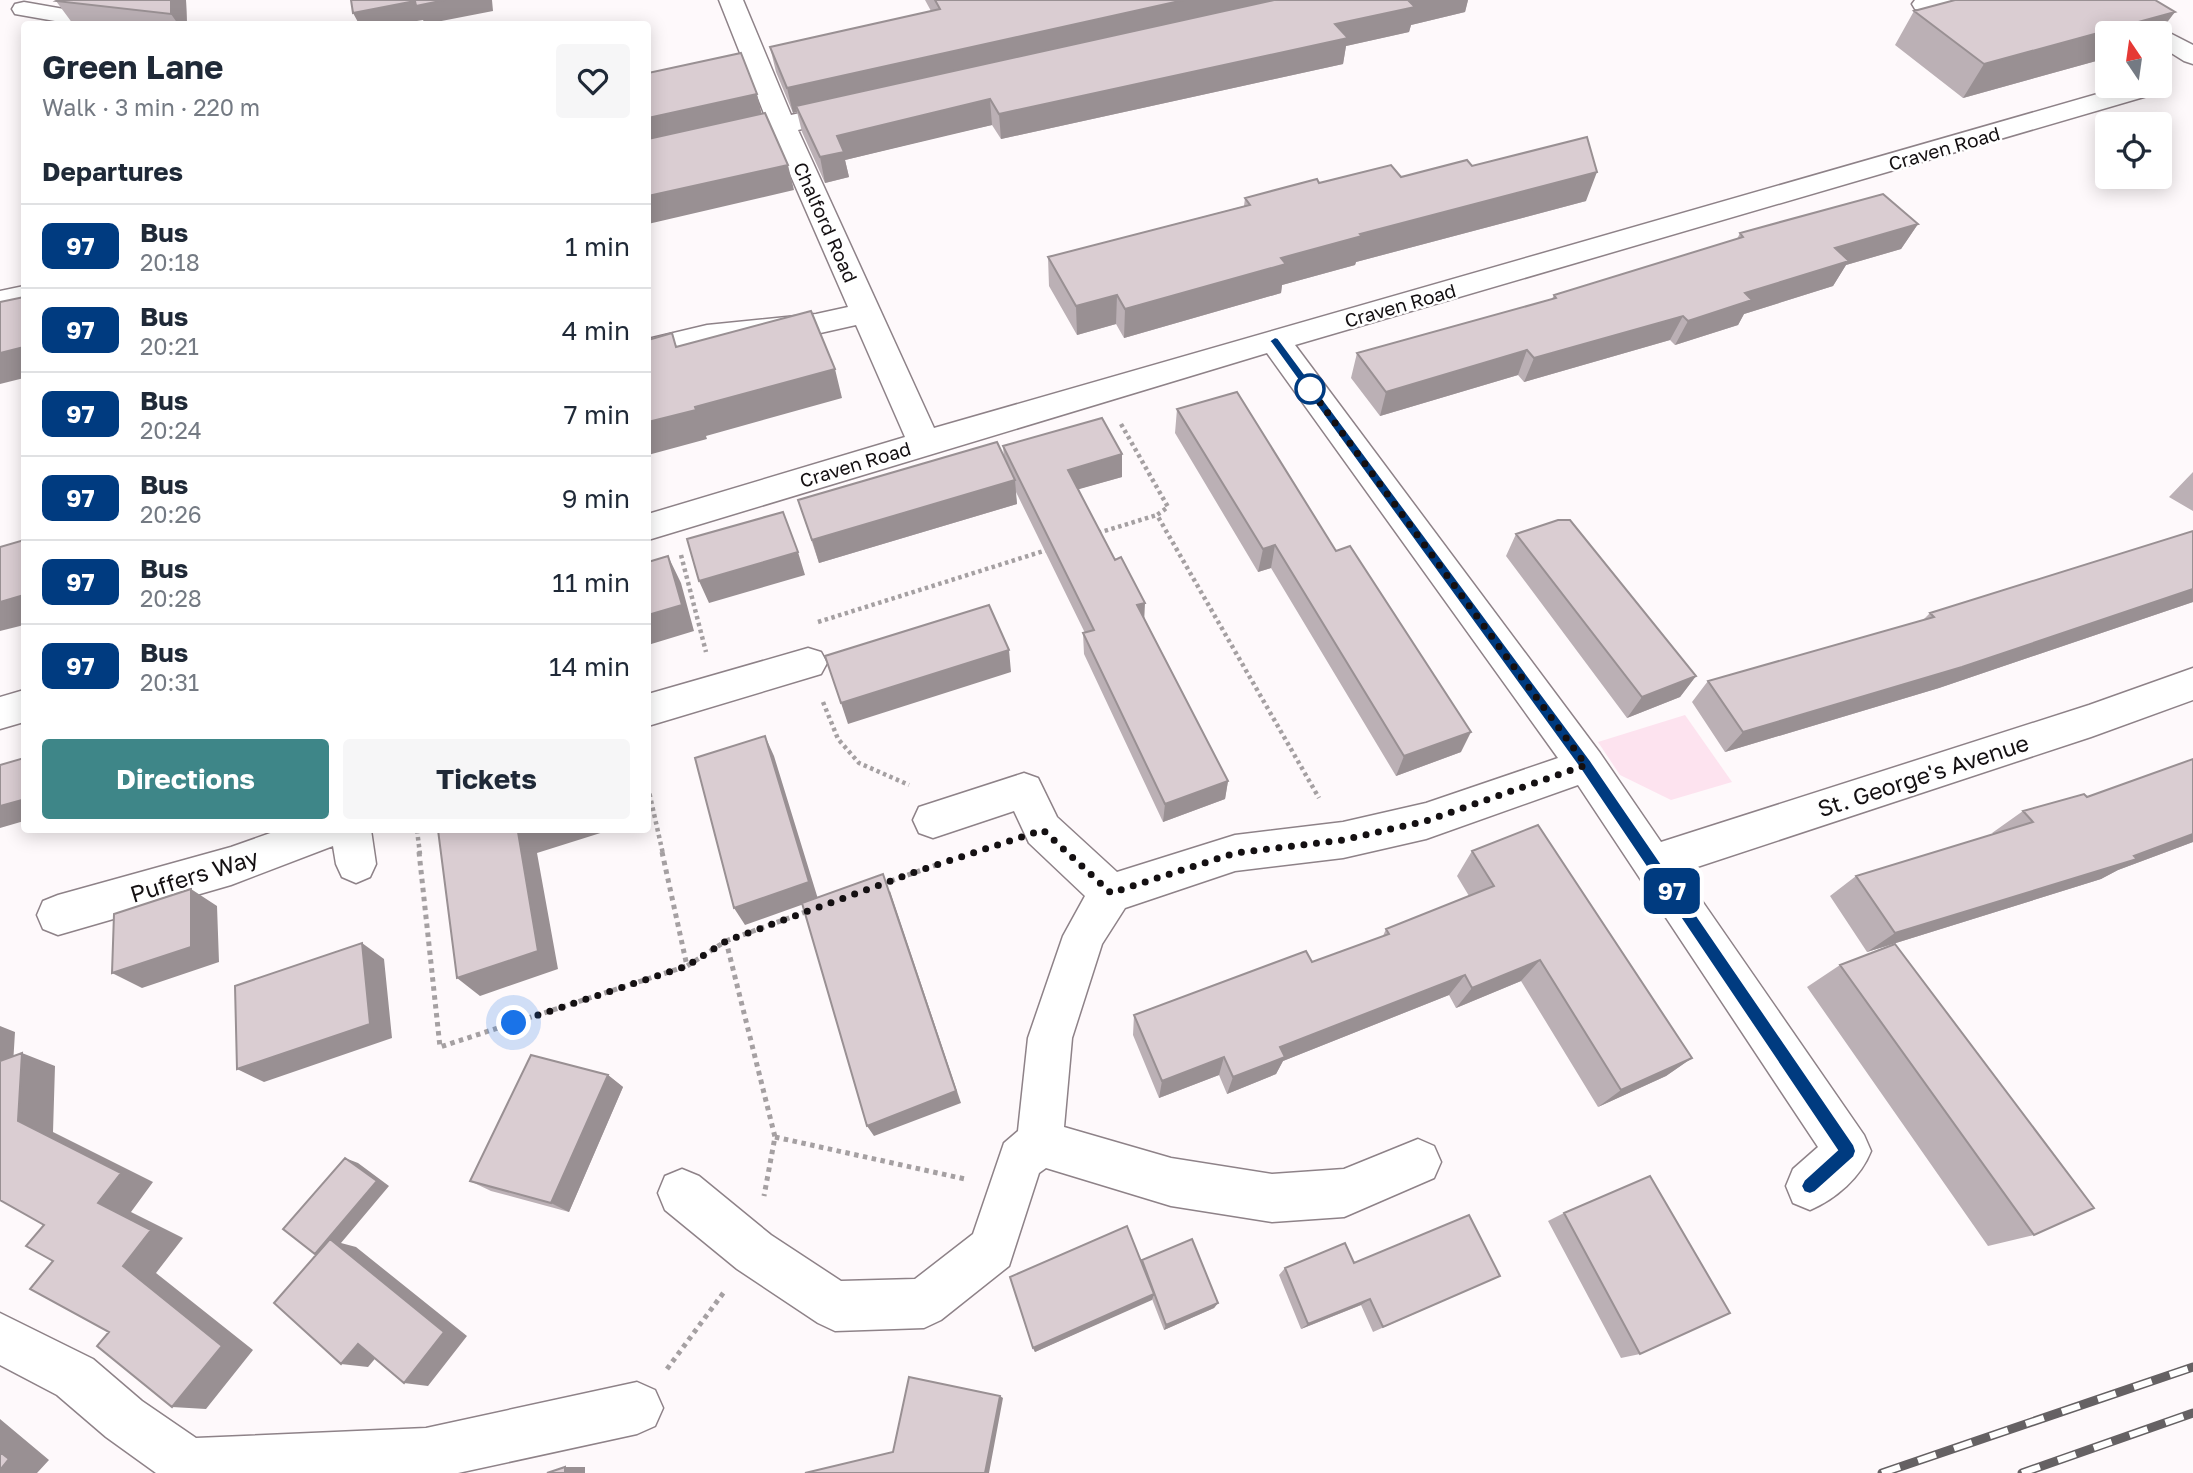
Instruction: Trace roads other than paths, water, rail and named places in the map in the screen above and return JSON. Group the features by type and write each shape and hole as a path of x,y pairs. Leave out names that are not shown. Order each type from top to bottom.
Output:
{"street":[{"name":"Chalford Road","path":"731,0 782,125 925,443"},
{"path":"24,9 67,10"},
{"name":"Craven Road","path":"660,523 1101,390 1768,200 2175,76"},
{"path":"651,155 877,104"},
{"path":"0,301 21,297"},
{"path":"651,349 707,336 816,324 866,313"},
{"path":"1275,341 1586,765 1848,1151 1810,1186"},
{"path":"651,709 808,663"},
{"name":"St. George's Avenue","path":"1653,863 2078,726 2193,684"},
{"path":"0,713 21,707"},
{"path":"682,1193 754,1252 835,1306 924,1303 992,1249 1020,1159 1040,1143 1050,1038 1084,936 1111,893 1235,853 1343,840 1426,821 1586,765"},
{"path":"933,820 1024,790 1043,830 1111,893"},
{"name":"Puffers Way","path":"58,915 231,866 319,833"},
{"path":"1040,1143 1171,1182 1272,1198 1344,1193 1418,1162"},
{"path":"0,1338 75,1377 124,1419 189,1465 426,1454 637,1408"}],"railway":[{"path":"1882,1473 2193,1367"},
{"path":"2022,1473 2193,1413"}]}
